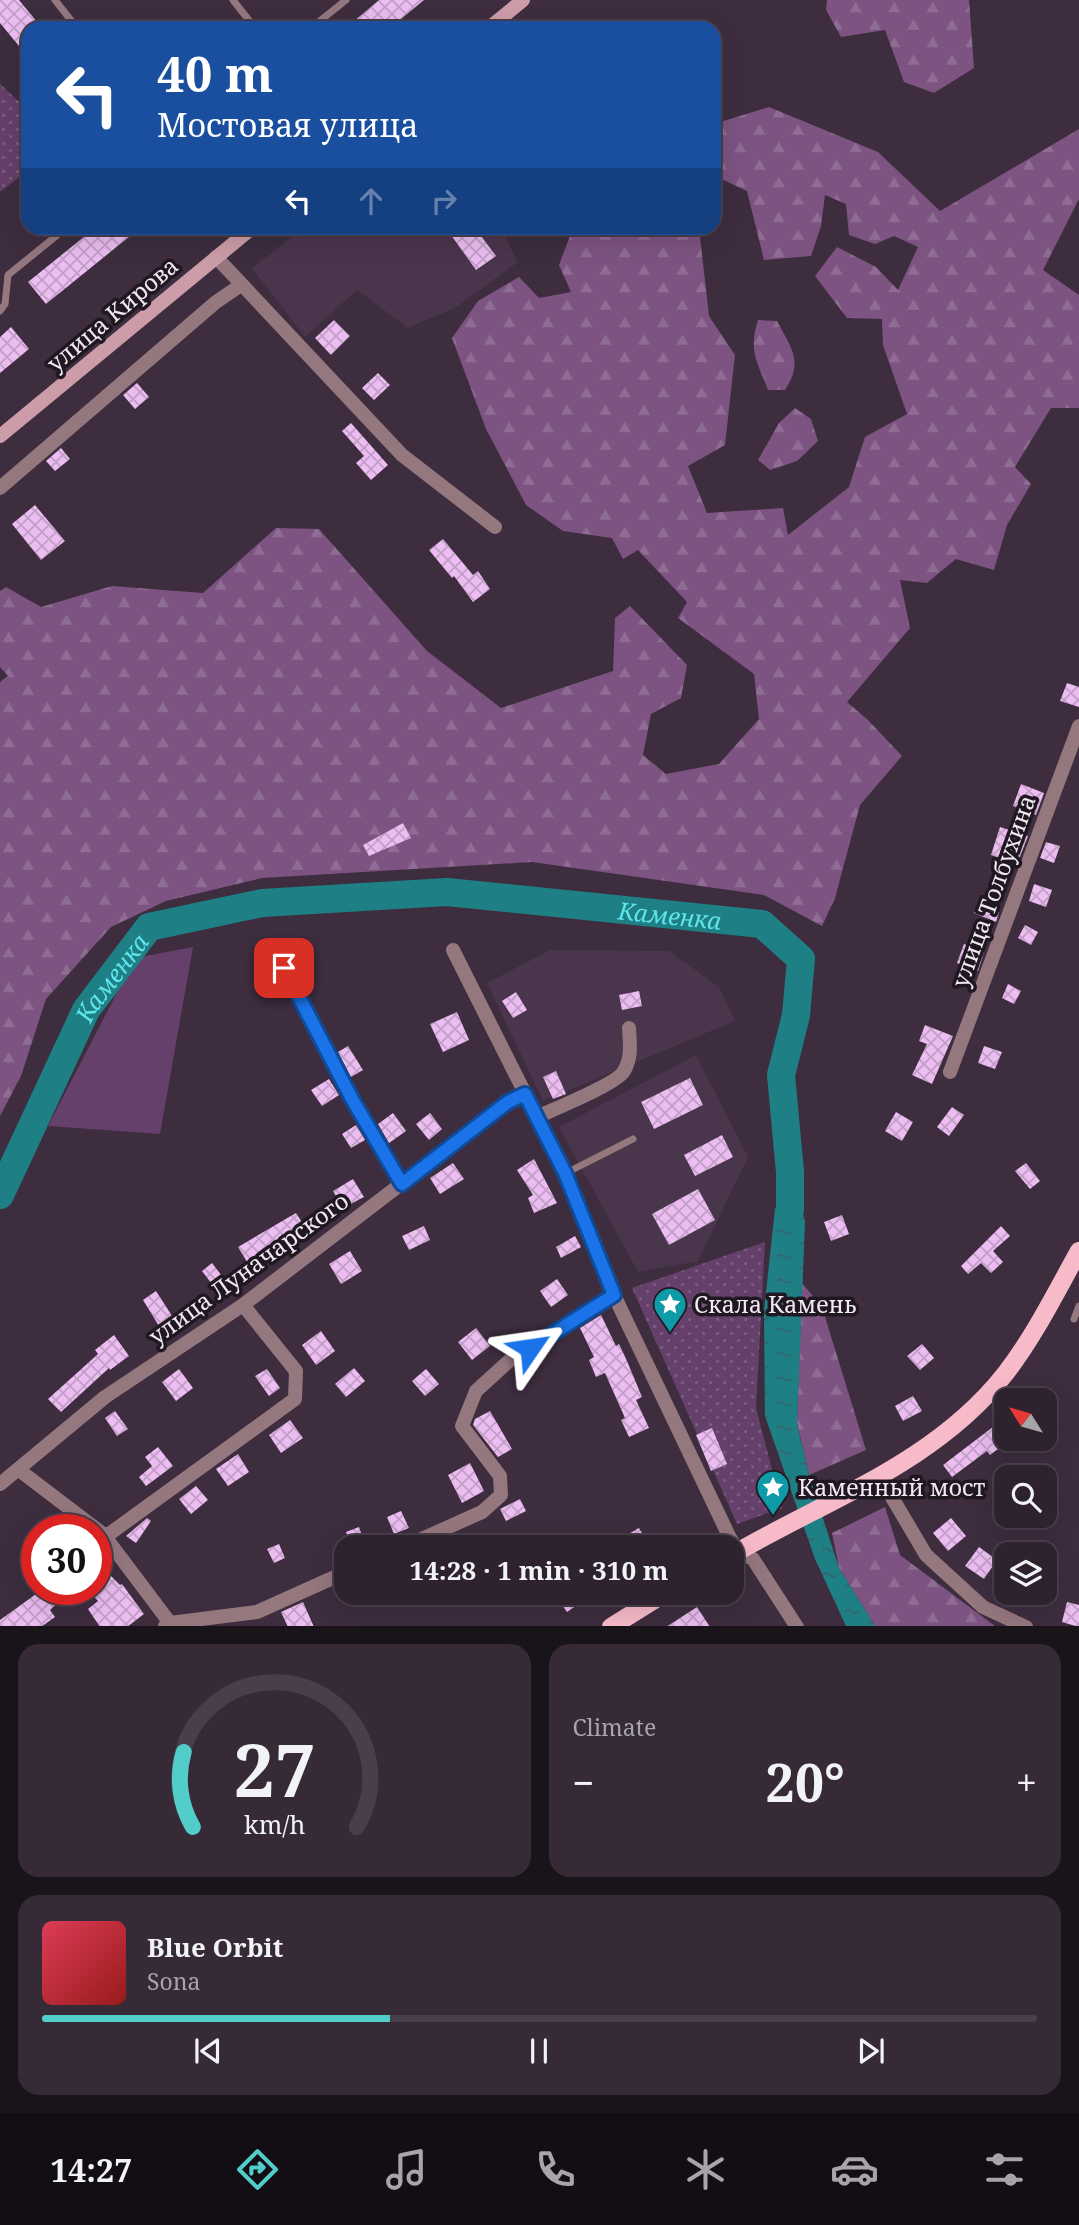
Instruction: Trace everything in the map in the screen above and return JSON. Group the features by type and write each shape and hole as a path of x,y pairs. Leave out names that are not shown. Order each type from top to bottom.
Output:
{"main road":[{"path":"744,1548 875,1480 948,1429 987,1395 1006,1373 1031,1335 1079,1251"},
{"path":"611,1626 646,1605"}],"street":[{"path":"498,21 523,0"},
{"name":"улица Кирова","path":"0,436 243,235"},
{"path":"216,257 402,455 495,527"},
{"path":"0,488 216,302 241,285"},
{"name":"улица Толбухина","path":"950,1072 1074,754 1079,726"},
{"path":"453,950 565,1173 614,1295 728,1535"},
{"path":"284,968 352,1099 402,1184"},
{"path":"537,1117 611,1082 624,1073 631,1052 629,1028"},
{"name":"улица Луначарского","path":"0,1484 105,1397 243,1305 508,1102 525,1094"},
{"path":"432,1535 482,1513 501,1495 500,1476 462,1426 476,1391 509,1361 614,1295"},
{"path":"112,1533 295,1399 296,1371 243,1305"},
{"path":"19,1470 76,1514"},
{"path":"875,1480 926,1555 983,1607 1026,1626"},
{"path":"112,1545 169,1625 257,1612 334,1578"},
{"path":"744,1556 753,1559 797,1626"}],"lane":[{"path":"55,0 72,21"},
{"path":"233,0 250,21"},
{"path":"320,21 346,0"},
{"path":"2,306 8,275 57,235"},
{"path":"565,1173 633,1139"},
{"path":"1074,1319 1079,1306"}],"shaded area":[{"path":"0,84 21,104 21,176 0,192"},
{"path":"294,235 504,235 518,262 455,308 408,328 357,290 305,337 252,268"},
{"path":"193,947 160,1134 48,1126 135,958"},
{"path":"550,950 669,951 719,987 735,1021 543,1101 487,983"},
{"path":"696,1055 748,1157 698,1261 638,1272 559,1127"},
{"path":"765,1242 756,1408 782,1508 737,1524 632,1288"}],"green space":[{"path":"827,0 969,0 974,68 934,93 904,82 885,30 841,37 826,10"},
{"path":"769,107 878,152 940,211 1079,129 1079,199 1043,270 1079,295 1079,408 1051,408 1015,467 1031,484 1007,525 994,570 956,559 927,583 900,580 910,628 847,702 902,756 860,805 835,898 822,926 764,895 532,862 262,878 166,901 111,927 46,999 21,1076 0,1116 0,682 8,676 0,667 0,591 6,587 41,607 112,586 203,593 276,528 319,529 427,651 501,708 613,671 615,618 630,606 687,665 681,698 651,714 643,755 666,774 719,764 759,719 754,674 678,618 687,602 638,550 623,559 612,538 563,531 526,505 486,429 452,338 478,301 519,277 539,298 571,292 559,265 570,235 700,235 709,316 735,355 725,445 688,466 707,513 783,508 788,535 849,487 865,437 907,414 883,345 882,319 847,318 815,276 837,247 876,267 898,290 918,247 894,236 875,244 849,235 846,204 825,195 821,226 811,256 764,260 747,191 721,179 721,122"},
{"path":"758,320 777,321 791,347 794,371 785,390 768,390 760,371 754,348"},
{"path":"795,408 811,419 818,441 797,461 770,470 758,460 779,423"},
{"path":"802,1283 822,1307 866,1450 809,1475 797,1423"},
{"path":"885,1507 900,1555 995,1626 875,1626 839,1568 832,1533"}],"water":[{"path":"790,1172 805,1221 797,1424 809,1475 839,1568 875,1626 846,1626 815,1559 765,1416 764,1311 775,1209"}],"building":[{"path":"0,0 19,0 36,21 21,21 21,48 0,23"},
{"path":"379,0 424,0 398,21 354,21"},
{"path":"86,235 131,235 46,304 28,282"},
{"path":"451,235 480,235 496,256 476,270"},
{"path":"334,320 350,336 331,355 315,338"},
{"path":"11,327 29,349 0,373 0,337"},
{"path":"378,373 390,385 374,400 362,388"},
{"path":"137,383 149,397 135,409 123,395"},
{"path":"351,423 388,465 371,480 356,463 364,456 342,431"},
{"path":"61,448 70,459 55,471 46,461"},
{"path":"35,505 65,541 41,560 12,524"},
{"path":"443,539 473,575 478,571 490,589 473,602 454,576 452,578 429,550"},
{"path":"1067,683 1079,687 1079,707 1060,701"},
{"path":"1021,784 1044,793 1036,815 1013,806"},
{"path":"403,823 411,838 369,856 363,845"},
{"path":"1000,827 1028,836 1017,864 991,855"},
{"path":"1046,842 1060,846 1054,863 1040,858"},
{"path":"1034,884 1052,890 1046,907 1029,901"},
{"path":"979,902 999,912 996,922 974,913"},
{"path":"1025,925 1038,932 1031,945 1018,938"},
{"path":"964,944 984,952 978,971 957,963"},
{"path":"1008,984 1021,991 1014,1004 1002,998"},
{"path":"639,991 642,1006 622,1010 619,995"},
{"path":"516,992 527,1010 513,1018 502,1001"},
{"path":"457,1012 469,1040 443,1052 430,1024"},
{"path":"925,1025 953,1036 932,1084 912,1075 927,1044 919,1041"},
{"path":"348,1046 363,1070 351,1077 338,1052"},
{"path":"984,1046 1002,1052 995,1069 978,1063"},
{"path":"556,1071 566,1094 553,1099 543,1077"},
{"path":"690,1078 703,1105 654,1129 641,1102"},
{"path":"329,1079 339,1095 322,1106 311,1090"},
{"path":"952,1107 964,1115 949,1136 937,1127"},
{"path":"896,1112 913,1122 902,1141 885,1131"},
{"path":"393,1113 406,1131 389,1143 378,1124"},
{"path":"430,1113 442,1129 429,1140 416,1124"},
{"path":"356,1125 365,1140 351,1148 342,1134"},
{"path":"722,1135 733,1157 695,1176 684,1155"},
{"path":"534,1159 557,1203 534,1213 528,1198 533,1195 517,1170"},
{"path":"453,1163 464,1179 440,1194 430,1178"},
{"path":"1026,1163 1040,1181 1030,1189 1015,1171"},
{"path":"353,1179 364,1197 343,1208 333,1191"},
{"path":"698,1189 715,1220 669,1245 652,1214"},
{"path":"296,1213 307,1230 249,1265 238,1247"},
{"path":"842,1215 849,1234 831,1241 824,1222"},
{"path":"424,1226 430,1240 409,1250 402,1236"},
{"path":"1001,1226 1010,1236 993,1251 1003,1262 991,1273 981,1263 968,1274 961,1266"},
{"path":"575,1236 581,1247 561,1258 556,1247"},
{"path":"350,1251 362,1271 341,1284 329,1264"},
{"path":"212,1263 228,1284 218,1292 202,1271"},
{"path":"557,1279 568,1295 551,1307 540,1291"},
{"path":"156,1291 176,1322 162,1331 143,1300"},
{"path":"601,1315 616,1346 619,1344 642,1397 636,1400 649,1428 629,1437 621,1420 625,1418 605,1373 596,1377 589,1360 594,1357 580,1328"},
{"path":"476,1328 490,1346 472,1360 458,1342"},
{"path":"321,1331 335,1351 316,1365 302,1345"},
{"path":"114,1335 129,1356 110,1370 109,1368 61,1412 48,1399 98,1354 95,1350"},
{"path":"922,1344 934,1358 920,1370 907,1356"},
{"path":"354,1368 365,1381 346,1397 335,1384"},
{"path":"179,1369 193,1388 176,1401 162,1382"},
{"path":"267,1369 280,1388 269,1396 255,1376"},
{"path":"426,1369 439,1384 425,1396 412,1381"},
{"path":"913,1396 922,1411 903,1421 895,1406"},
{"path":"115,1411 128,1429 117,1436 105,1418"},
{"path":"490,1411 512,1449 498,1457 473,1425 475,1419"},
{"path":"290,1420 303,1438 281,1453 269,1435"},
{"path":"994,1426 995,1451 990,1455 987,1451 952,1477 943,1465"},
{"path":"712,1428 727,1464 711,1471 696,1435"},
{"path":"158,1447 173,1466 146,1486 139,1477 152,1466 145,1457"},
{"path":"238,1454 249,1472 228,1486 216,1469"},
{"path":"470,1463 484,1491 462,1503 448,1475"},
{"path":"196,1486 208,1500 191,1514 179,1499"},
{"path":"520,1499 526,1511 506,1521 500,1509"},
{"path":"401,1511 409,1528 394,1534 387,1517"},
{"path":"147,1518 151,1521 136,1543 126,1536"},
{"path":"951,1518 966,1536 948,1551 933,1533"},
{"path":"359,1527 362,1535 347,1535 346,1532"},
{"path":"639,1528 643,1535 627,1535"},
{"path":"279,1544 285,1558 274,1563 267,1549"},
{"path":"979,1547 994,1558 994,1564 984,1579 965,1566"},
{"path":"112,1577 122,1584 144,1614 128,1626 99,1626 88,1609 93,1605 112,1605"},
{"path":"303,1602 314,1626 288,1626 281,1612"},
{"path":"1067,1602 1079,1605 1079,1626 1062,1622"},
{"path":"21,1605 55,1605 50,1610 55,1617 42,1626 0,1626 0,1620"},
{"path":"562,1605 577,1605 567,1612"},
{"path":"697,1607 709,1626 668,1626"}],"waterway":[{"name":"Каменка","path":"0,1195 86,1010 149,927 262,903 447,892 762,924 801,959 796,1015 781,1075 790,1172 790,1210"}],"place":[{"name":"Скала Камень","path":"670,1334"},
{"name":"Каменный мост","path":"773,1517"}],"route":[{"path":"284,968 352,1099 402,1184 508,1102 525,1094 565,1173 614,1295 530,1348"}]}
